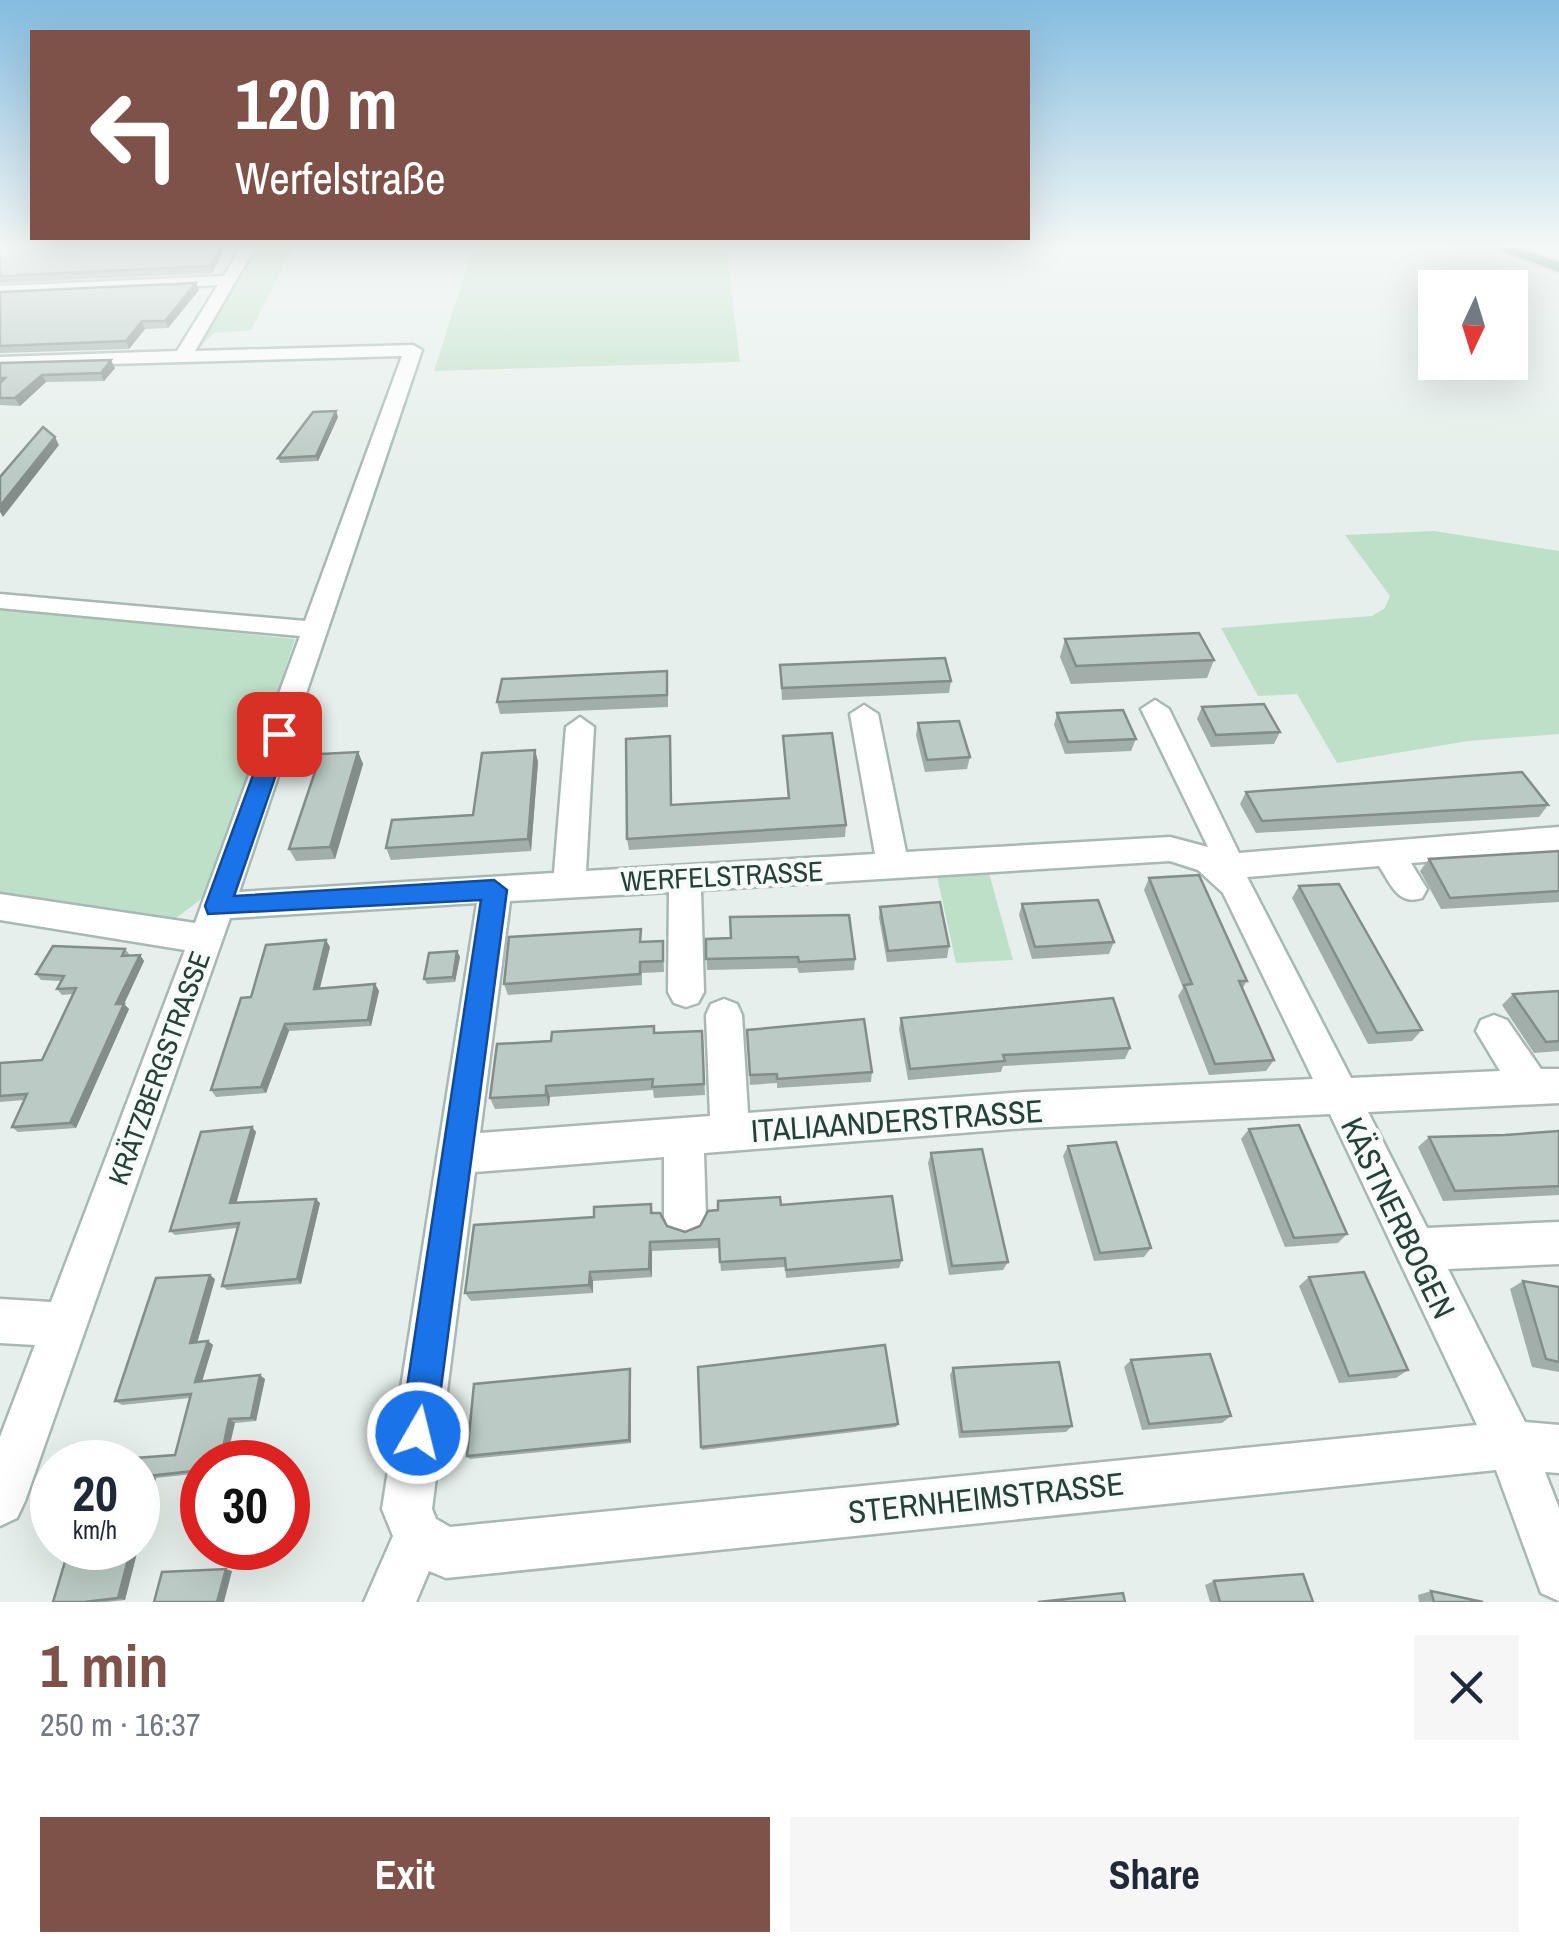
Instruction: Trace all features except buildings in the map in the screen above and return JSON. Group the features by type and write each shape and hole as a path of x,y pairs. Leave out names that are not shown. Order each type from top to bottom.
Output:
{"street":[{"path":"0,362 183,356 203,323"},
{"name":"KRÄTZBERGSTRASSE","path":"0,1501 212,923 413,350 183,356"},
{"path":"0,601 316,630"},
{"name":"KÄSTNERBOGEN","path":"1155,709 1224,847 1223,867 1250,909 1415,1250 1535,1447 1559,1575"},
{"path":"864,714 892,865"},
{"path":"569,885 580,727"},
{"path":"1223,867 1559,839"},
{"name":"WERFELSTRASSE","path":"0,907 212,923 494,890 1170,849 1196,854 1223,867"},
{"path":"1388,853 1411,890"},
{"path":"685,878 686,992"},
{"path":"390,1602 418,1537 406,1509 494,890"},
{"path":"724,1015 730,1133"},
{"path":"1494,1031 1545,1087"},
{"name":"ITALIAANDERSTRASSE","path":"458,1154 1336,1093 1362,1097 1545,1087"},
{"path":"684,1136 685,1217"},
{"path":"1415,1250 1559,1243"},
{"path":"0,1321 64,1325"},
{"name":"STERNHEIMSTRASSE","path":"418,1537 446,1553 1535,1447"}],"green space":[{"path":"207,323 255,323 251,330 214,333 199,348 191,348"},
{"path":"449,323 735,323 740,362 434,371"},
{"path":"1434,531 1559,551 1559,734 1468,741 1337,763 1297,694 1258,696 1221,628 1372,616 1385,608 1390,596 1345,535"},
{"path":"0,609 295,639 213,890 167,925 0,901"},
{"path":"989,873 1013,960 956,963 937,876"}],"route":[{"path":"279,734 217,906 494,890 418,1433"}]}
